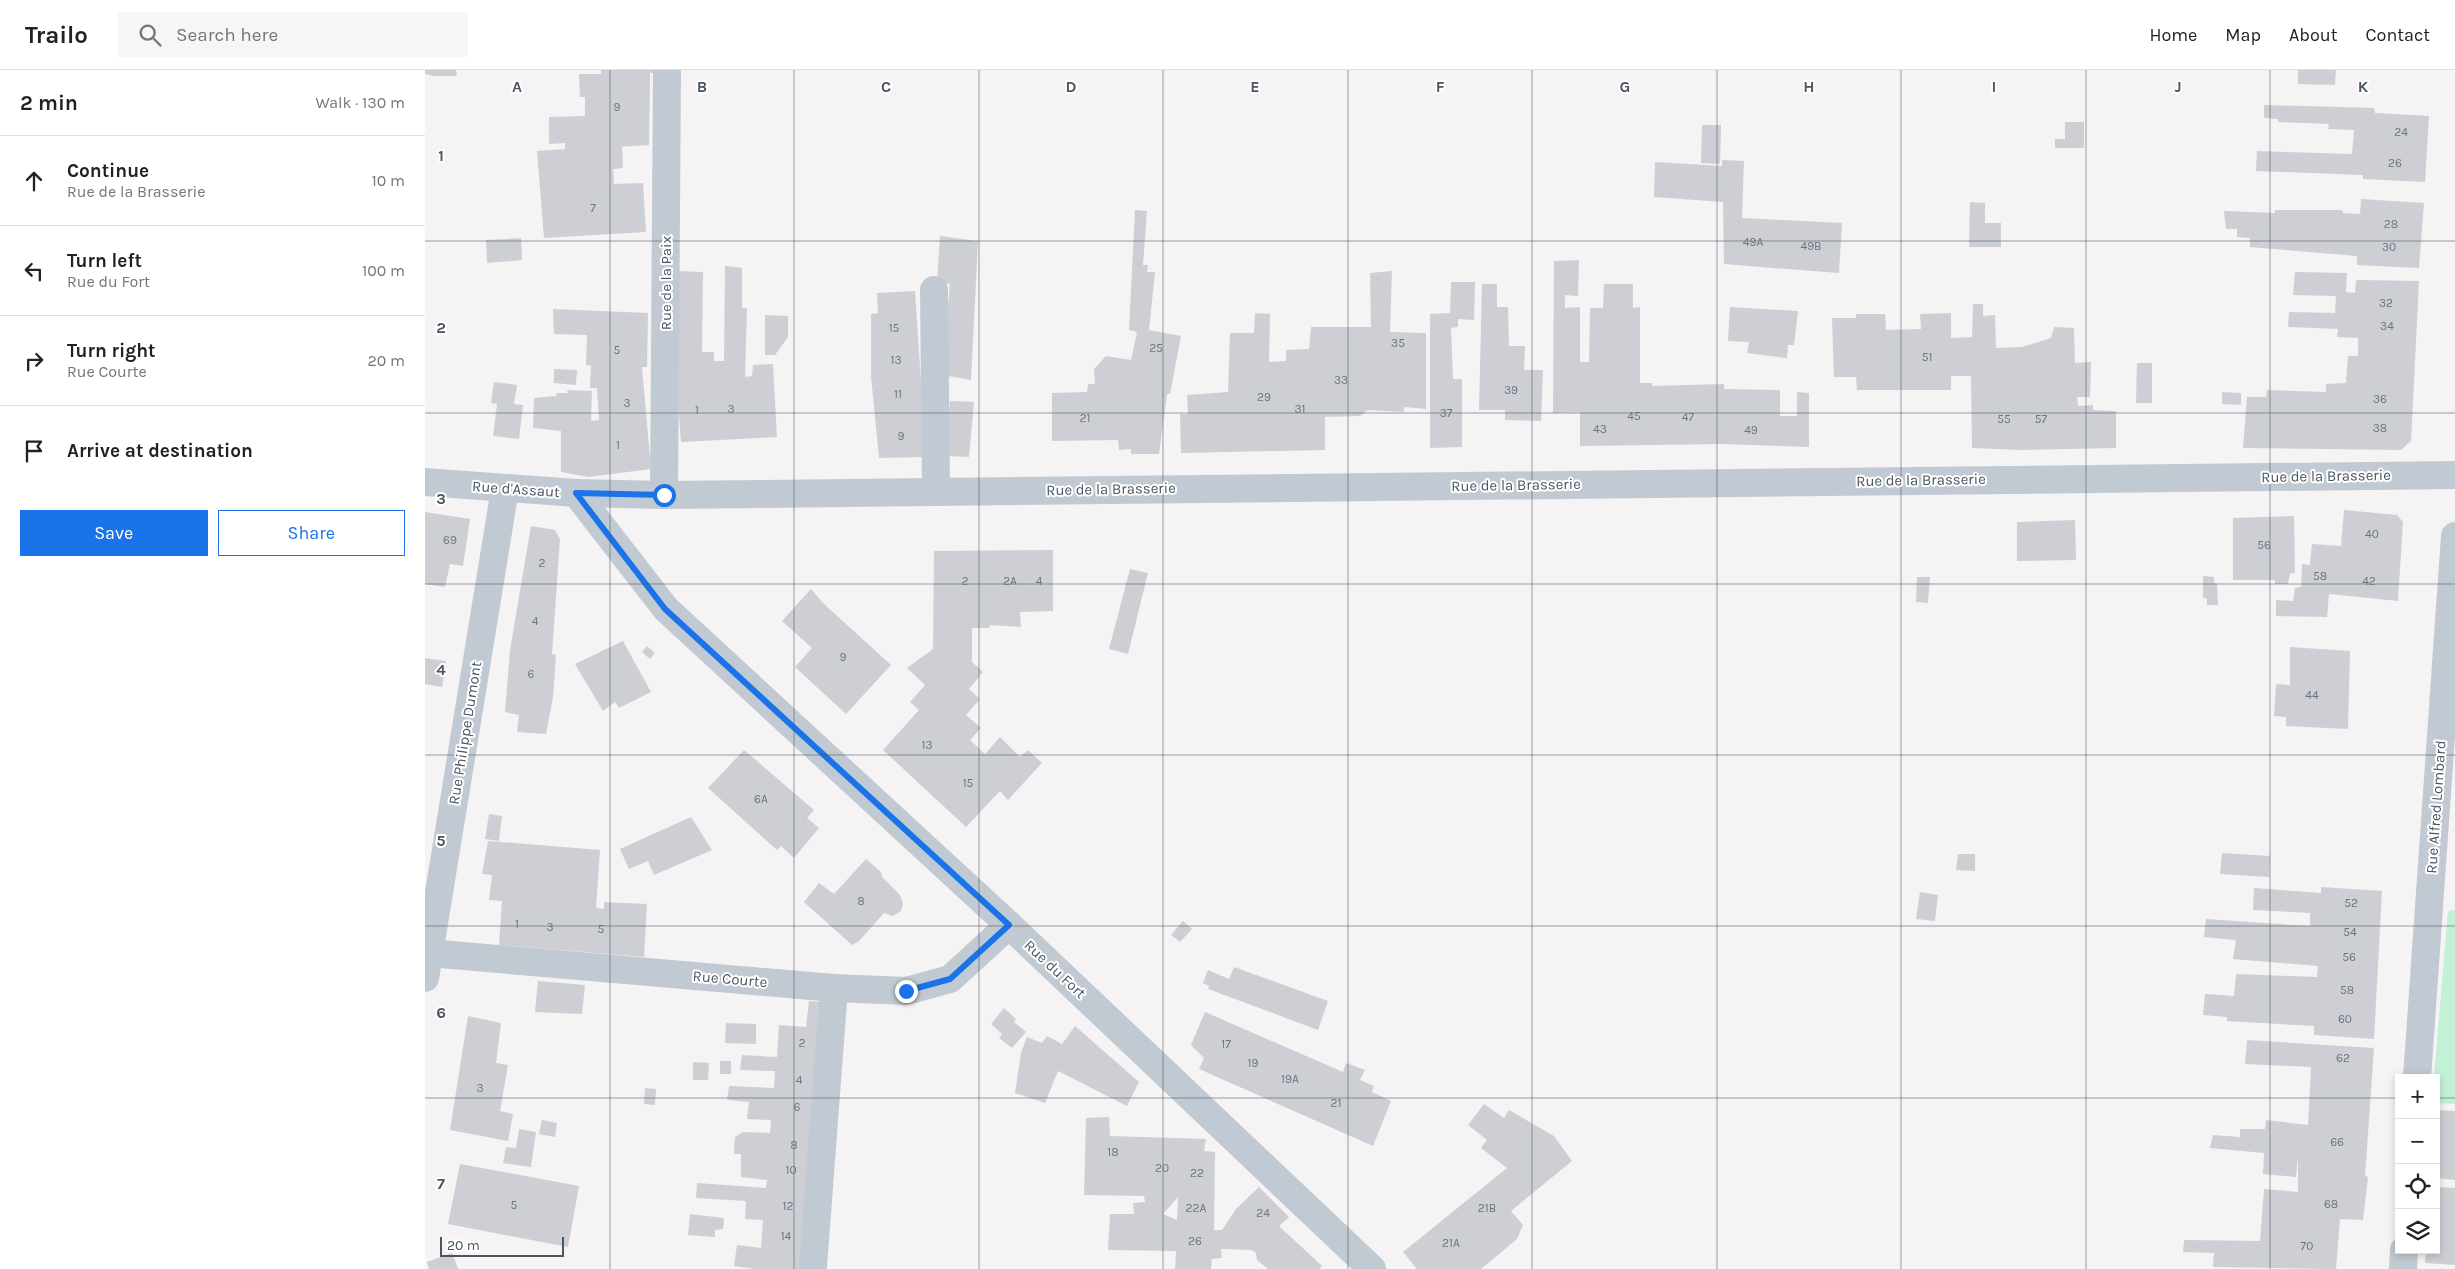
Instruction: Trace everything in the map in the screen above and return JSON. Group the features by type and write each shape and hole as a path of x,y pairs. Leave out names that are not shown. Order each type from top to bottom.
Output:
{"street":[{"name":"Rue de la Paix","path":"664,495 667,70"},
{"path":"934,290 936,491"},
{"name":"Rue de la Brasserie","path":"576,493 664,495 2455,475"},
{"name":"Rue d'Assaut","path":"425,482 576,493"},
{"name":"Rue Philippe Dumont","path":"427,965 505,488"},
{"name":"Rue du Fort","path":"576,493 665,609 1009,925 1372,1269"},
{"name":"Rue Alfred Lombard","path":"2417,1074 2455,536"},
{"name":"Rue Courte","path":"427,965 906,991 950,979 1009,925"},
{"path":"813,1266 834,988"},
{"path":"2403,1269 2404,1254"}],"green space":[{"path":"2455,910 2455,1104 2440,1103 2440,1074 2434,1074 2448,911"}],"building":[{"path":"425,70 456,70 457,76 433,76 425,74"},
{"path":"601,70 655,70 655,73 650,73 649,145 616,147 622,147 623,168 613,169 614,184 643,183 646,232 544,238 537,151 565,149 565,143 549,144 549,117 585,116 585,97 580,97 579,74 601,74"},
{"path":"2298,70 2336,70 2335,85 2298,84"},
{"path":"2264,105 2374,108 2375,113 2429,116 2425,182 2363,179 2363,175 2256,171 2257,151 2352,154 2354,130 2328,129 2329,124 2278,122 2278,119 2264,118"},
{"path":"2065,122 2084,122 2084,148 2055,148 2055,139 2065,139"},
{"path":"1702,125 1721,125 1720,164 1701,163"},
{"path":"1722,160 1744,161 1742,218 1842,223 1839,273 1724,264 1723,202 1654,197 1655,162 1722,166"},
{"path":"2361,199 2424,203 2419,268 2357,265 2357,256 2250,247 2250,238 2237,237 2237,229 2226,229 2224,211 2275,213 2275,210 2342,210 2343,213 2360,214"},
{"path":"1970,202 1985,203 1985,223 2001,223 2001,247 1969,247"},
{"path":"1135,210 1147,211 1143,265 1148,265 1147,272 1155,272 1149,330 1181,336 1170,394 1167,394 1159,454 1131,454 1131,449 1119,450 1118,440 1052,441 1052,393 1087,392 1088,384 1095,384 1094,369 1106,356 1131,360 1137,332 1129,330"},
{"path":"940,236 978,241 971,380 942,375 950,284 937,283"},
{"path":"521,238 522,260 487,263 486,240"},
{"path":"1579,260 1578,296 1565,295 1565,308 1580,307 1580,362 1589,362 1590,308 1603,308 1604,284 1633,284 1633,308 1640,307 1640,383 1652,383 1652,386 1724,384 1724,389 1780,390 1780,416 1797,416 1797,392 1809,393 1809,447 1723,444 1580,446 1580,412 1553,413 1554,261"},
{"path":"725,266 742,268 742,308 747,308 745,377 752,376 753,365 773,364 777,437 681,442 676,381 676,271 703,272 702,352 714,352 714,361 724,361"},
{"path":"1392,271 1390,332 1426,333 1426,409 1404,407 1404,412 1368,410 1360,416 1325,417 1325,450 1181,453 1180,414 1188,414 1187,395 1228,392 1230,333 1254,333 1255,313 1270,314 1269,362 1286,361 1286,350 1309,349 1311,327 1371,327 1370,273"},
{"path":"2295,272 2347,273 2346,292 2355,293 2356,280 2419,281 2411,441 2401,450 2243,448 2247,397 2266,397 2267,390 2326,392 2326,384 2346,383 2348,356 2358,356 2358,338 2337,337 2338,329 2288,327 2289,312 2335,313 2336,296 2293,295"},
{"path":"1451,282 1475,282 1474,320 1458,319 1458,327 1451,328 1453,379 1462,379 1462,447 1430,448 1430,314 1450,313"},
{"path":"1482,284 1497,284 1497,307 1508,307 1509,346 1525,346 1524,370 1543,370 1541,421 1505,420 1505,410 1479,410"},
{"path":"915,291 926,457 879,458 871,376 871,314 878,313 877,293"},
{"path":"1973,304 1983,304 1983,316 1995,315 1996,348 2022,347 2051,338 2054,327 2074,328 2075,363 2091,362 2090,397 2077,397 2078,406 2093,405 2093,410 2116,411 2116,448 2022,450 1972,448 1971,376 1951,376 1951,390 1857,390 1856,377 1834,377 1832,318 1856,318 1856,314 1885,314 1886,330 1921,329 1920,314 1951,313 1951,338 1972,337"},
{"path":"1730,307 1798,311 1794,345 1788,345 1787,358 1747,353 1749,342 1728,341"},
{"path":"553,309 648,313 647,367 642,367 651,469 589,477 561,472 561,431 533,428 534,398 557,396 556,393 568,393 567,390 592,391 591,421 599,420 597,388 590,388 591,366 586,365 587,335 554,334"},
{"path":"765,315 788,316 788,337 775,355 765,355"},
{"path":"2137,363 2152,363 2152,403 2136,403"},
{"path":"554,369 577,370 576,385 554,383"},
{"path":"494,382 517,385 514,404 523,405 519,439 493,436 497,404 491,403"},
{"path":"2222,392 2241,393 2241,405 2222,404"},
{"path":"950,401 974,402 969,457 945,456"},
{"path":"2344,510 2397,515 2403,522 2398,601 2329,594 2327,617 2276,616 2276,600 2293,601 2295,588 2301,587 2302,564 2310,565 2312,544 2341,546"},
{"path":"425,512 470,519 463,566 450,564 445,587 425,584"},
{"path":"2294,516 2295,573 2290,574 2288,584 2275,584 2275,580 2233,580 2233,518"},
{"path":"2075,520 2076,560 2017,561 2017,522"},
{"path":"531,526 555,530 560,539 552,654 556,655 553,697 546,734 517,732 519,715 505,712 510,650"},
{"path":"1053,550 1053,611 1020,612 1021,627 990,625 989,628 972,628 972,662 983,672 969,689 980,699 966,715 981,728 970,740 985,754 1000,737 1020,757 1028,750 1042,763 1008,800 1000,791 966,827 883,750 919,710 910,702 925,685 907,668 933,649 934,551"},
{"path":"1130,569 1148,573 1128,654 1109,649"},
{"path":"2203,576 2214,577 2214,583 2217,583 2218,605 2207,605 2207,599 2203,598"},
{"path":"1917,577 1930,577 1928,603 1916,602"},
{"path":"811,589 824,604 891,665 846,714 795,667 812,648 782,621"},
{"path":"623,641 651,692 619,708 615,702 603,711 575,664"},
{"path":"647,646 655,653 650,659 642,652"},
{"path":"2290,647 2350,651 2348,729 2286,726 2286,717 2274,716 2276,684 2290,685"},
{"path":"425,658 446,661 442,687 425,684"},
{"path":"744,750 814,810 807,818 819,828 794,858 781,846 777,850 708,788"},
{"path":"489,814 502,816 499,841 485,839"},
{"path":"691,817 712,850 654,875 648,861 629,869 620,849"},
{"path":"488,841 600,850 596,908 604,909 604,902 647,904 644,957 499,945 502,901 489,900 492,875 482,874"},
{"path":"2222,853 2270,856 2269,877 2220,874"},
{"path":"1958,854 1975,854 1975,871 1956,870"},
{"path":"866,859 881,872 882,877 900,895 903,904 901,911 893,916 884,913 859,941 852,945 804,902 819,883 834,894"},
{"path":"2321,887 2382,891 2374,1039 2314,1035 2314,1026 2227,1021 2227,1017 2203,1015 2205,994 2234,996 2236,974 2317,977 2318,966 2233,959 2236,940 2204,937 2206,919 2310,926 2310,913 2253,910 2254,888 2321,893"},
{"path":"1920,892 1938,895 1935,921 1916,919"},
{"path":"1183,921 1192,929 1180,942 1171,935"},
{"path":"1234,967 1328,1001 1318,1030 1208,989 1209,986 1203,983 1208,970 1229,979"},
{"path":"538,981 585,985 582,1014 535,1012"},
{"path":"809,1001 829,1003 806,1269 755,1269 734,1266 737,1245 761,1248 763,1220 745,1219 746,1201 696,1198 697,1183 766,1188 767,1180 741,1177 741,1154 734,1154 735,1137 743,1132 770,1133 771,1120 747,1119 749,1102 727,1100 729,1086 774,1088 775,1071 740,1070 742,1055 777,1057 779,1025 806,1027"},
{"path":"1004,1008 1016,1019 1014,1022 1026,1032 1012,1048 999,1038 1002,1034 991,1024"},
{"path":"1205,1012 1343,1072 1346,1063 1365,1070 1360,1080 1374,1086 1372,1092 1391,1101 1373,1146 1199,1069 1204,1058 1191,1045"},
{"path":"468,1016 501,1023 496,1063 508,1065 500,1111 513,1114 508,1141 450,1130"},
{"path":"726,1023 756,1024 756,1044 725,1043"},
{"path":"1075,1026 1139,1082 1127,1106 1058,1071 1045,1103 1015,1093 1021,1053 1027,1037 1042,1043 1047,1036 1062,1044"},
{"path":"2247,1040 2374,1048 2365,1176 2368,1177 2363,1220 2340,1219 2336,1269 2213,1267 2214,1253 2183,1252 2184,1240 2260,1241 2264,1189 2298,1192 2298,1156 2296,1177 2263,1174 2264,1153 2210,1148 2213,1135 2240,1137 2240,1129 2265,1129 2266,1120 2308,1125 2311,1067 2245,1064"},
{"path":"720,1061 731,1061 731,1074 720,1074"},
{"path":"693,1062 709,1063 708,1080 693,1080"},
{"path":"645,1088 656,1089 655,1105 644,1104"},
{"path":"1484,1104 1504,1118 1509,1110 1554,1136 1572,1161 1511,1211 1523,1225 1517,1239 1481,1269 1417,1269 1403,1252 1507,1168 1481,1148 1487,1140 1468,1125"},
{"path":"2440,1110 2455,1111 2455,1180 2440,1178"},
{"path":"1109,1117 1110,1136 1206,1139 1204,1151 1215,1152 1214,1230 1222,1230 1236,1209 1259,1187 1289,1217 1279,1226 1322,1266 1319,1269 1268,1269 1257,1260 1256,1253 1252,1250 1221,1249 1222,1258 1212,1259 1211,1269 1175,1269 1176,1251 1108,1250 1110,1214 1134,1214 1133,1203 1145,1202 1144,1196 1084,1195 1086,1118","holes":["1178,1197 1177,1220 1163,1214"]},
{"path":"542,1120 557,1123 555,1137 539,1134"},
{"path":"519,1129 536,1132 531,1167 503,1163 506,1147 516,1148"},
{"path":"460,1164 579,1186 568,1247 448,1224"},
{"path":"2440,1187 2455,1188 2455,1265 2425,1263 2426,1254 2440,1254"},
{"path":"690,1214 724,1218 723,1229 715,1230 715,1237 688,1235"},
{"path":"452,1253 458,1269 429,1269 427,1262"}],"route":[{"path":"664,495 576,493 665,609 1009,925 950,979 906,991"}]}
